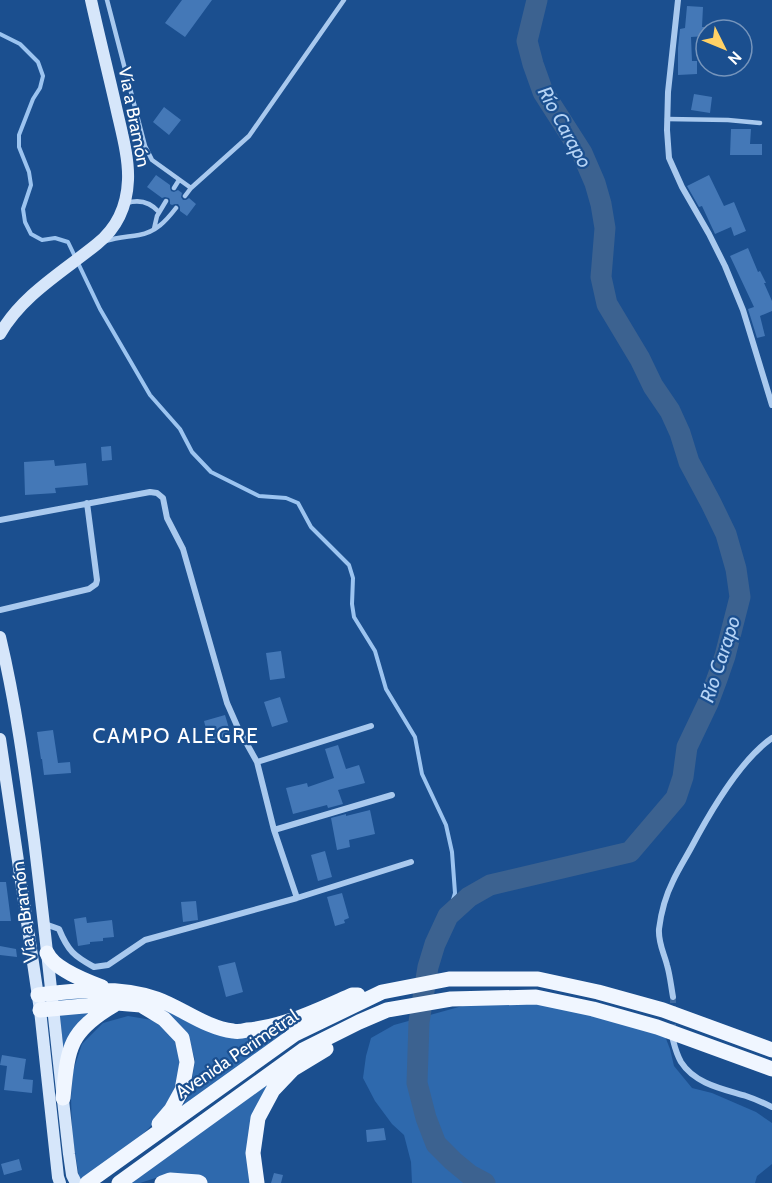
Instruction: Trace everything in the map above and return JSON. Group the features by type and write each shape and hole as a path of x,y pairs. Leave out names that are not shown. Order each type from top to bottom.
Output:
{"main road":[{"name":"Vía a Bramón","path":"0,334 6,324 31,297 98,244 117,222 124,204 128,177 124,143 91,0"},
{"name":"Vía a Bramón","path":"0,637 11,684 44,924 47,953 46,1002 60,1183"},
{"name":"Vía a Bramón","path":"0,739 63,1098 69,1154 75,1183"},
{"path":"47,953 49,958 84,981 115,997 141,1005 164,1019 182,1038 187,1062 182,1090 171,1110 152,1132 91,1180"},
{"name":"Avenida Perimetral","path":"91,1180 295,1034 382,992 449,979 538,980 598,992 663,1010 772,1050"},
{"path":"46,1002 115,997 157,999 213,1026 234,1031 277,1026 352,995 382,992"},
{"path":"63,1098 69,1051 78,1033 115,997"},
{"name":"Avenida Perimetral","path":"119,1183 303,1050 387,1010 451,999 536,997 657,1027 772,1069"},
{"path":"257,1183 253,1153 258,1118 273,1090 293,1069 387,1010"},
{"path":"162,1183 170,1180 200,1183"}],"street":[{"path":"678,0 668,92 669,158 682,187 725,266 743,310 772,405"},
{"path":"0,520 154,491 163,498 167,518 183,549 227,703 257,762 274,830 297,898"},
{"path":"0,610 89,589 96,584 87,503"},
{"path":"257,762 371,726"},
{"path":"673,997 667,965 660,948 659,932 672,881 706,820 730,784 749,760 772,738"},
{"path":"274,830 392,795"},
{"path":"44,924 58,930 65,944 77,958 94,968 108,965 145,940 297,898 411,862"},
{"path":"674,1040 677,1054 694,1075 709,1084 772,1107"}],"lane":[{"path":"107,0 145,146 152,160 191,188"},
{"path":"185,196 249,136 344,0"},
{"path":"668,119 760,123"},
{"path":"174,188 179,180"},
{"path":"124,204 143,201 155,207 159,212"},
{"path":"154,229 159,212 166,201"},
{"path":"98,244 119,236 140,235 154,229 167,220 176,208"}],"shaded area":[{"path":"127,993 234,1037 257,1037 304,1022 174,1119 190,1094 195,1060 187,1033 118,1001 64,1054 58,997"},
{"path":"513,1002 596,1009 663,1031 674,1066 692,1088 712,1093 756,1112 772,1123 772,1164 757,1176 755,1183 412,1183 411,1162 404,1135 392,1124 375,1101 363,1078 371,1038 394,1025 466,1005"},
{"path":"128,1016 152,1020 170,1032 179,1050 179,1077 163,1114 111,1166 85,1183 79,1177 72,1134 73,1071 82,1044 103,1023"},
{"path":"273,1081 250,1183 202,1183 168,1174 140,1183 115,1183"}],"building":[{"path":"182,0 212,0 185,37 165,23"},
{"path":"687,6 703,7 702,18 694,18 694,37 691,37 694,74 678,75 680,29 685,28"},
{"path":"694,94 712,97 710,113 691,110"},
{"path":"164,107 181,120 169,135 153,122"},
{"path":"731,129 751,129 750,144 762,144 762,155 730,155"},
{"path":"156,175 170,185 171,191 178,190 182,193 183,200 189,198 196,204 187,216 180,211 178,204 170,204 169,198 162,198 147,187"},
{"path":"709,175 724,206 734,202 746,231 734,236 731,227 715,234 702,206 699,207 687,186"},
{"path":"748,248 758,272 760,271 766,283 764,283 772,301 772,311 760,316 765,336 757,338 748,309 754,307 730,256"},
{"path":"111,446 112,460 102,461 101,447"},
{"path":"54,460 55,466 86,463 88,485 55,488 56,493 25,495 24,462"},
{"path":"281,651 285,678 270,680 266,653"},
{"path":"280,697 288,722 272,727 264,702"},
{"path":"225,715 231,735 220,738 221,742 210,745 204,721"},
{"path":"53,730 58,763 70,762 71,773 44,775 37,732"},
{"path":"338,745 346,769 359,765 365,783 338,790 343,804 328,808 327,805 293,814 286,788 307,783 308,787 334,778 325,749"},
{"path":"370,810 375,834 349,840 350,847 337,850 331,818"},
{"path":"325,851 332,877 318,881 311,855"},
{"path":"0,882 6,882 11,921 0,921"},
{"path":"342,893 349,918 344,920 345,923 335,926 327,897"},
{"path":"196,901 198,920 183,922 181,902"},
{"path":"86,917 87,923 112,920 114,937 78,946 74,919"},
{"path":"0,946 16,949 17,957 0,955"},
{"path":"235,962 243,992 226,997 218,966"},
{"path":"2,1055 26,1059 23,1079 33,1080 32,1093 4,1090 7,1066 0,1065"},
{"path":"384,1128 386,1140 367,1142 366,1130"},
{"path":"19,1159 22,1170 4,1175 1,1164"},
{"path":"274,1173 283,1175 281,1183 271,1183"}],"waterway":[{"name":"Río Carapo","path":"485,1183 470,1175 436,1144 426,1118 417,1083 419,1022 428,967 435,944 448,916 469,897 490,885 630,852 676,798 683,777 687,747 717,679 740,597 736,569 726,534 689,462 670,411 653,386 640,359 607,304 601,277 605,228 595,183 582,153 543,92 527,41 537,0"},
{"path":"0,34 20,44 38,62 43,76 19,135 19,147 29,172 31,185 23,209 25,222 31,234 42,240 55,238 68,242 100,309 150,395 180,429 192,452 211,472 259,496 286,498 298,503 311,527 349,565 353,578 354,617 375,651 386,689 415,737 422,774 446,825 452,852 455,893 448,916"}],"tunnel":[{"path":"673,997 673,1033"}],"district":[{"name":"CAMPO ALEGRE","path":"176,735"}]}
